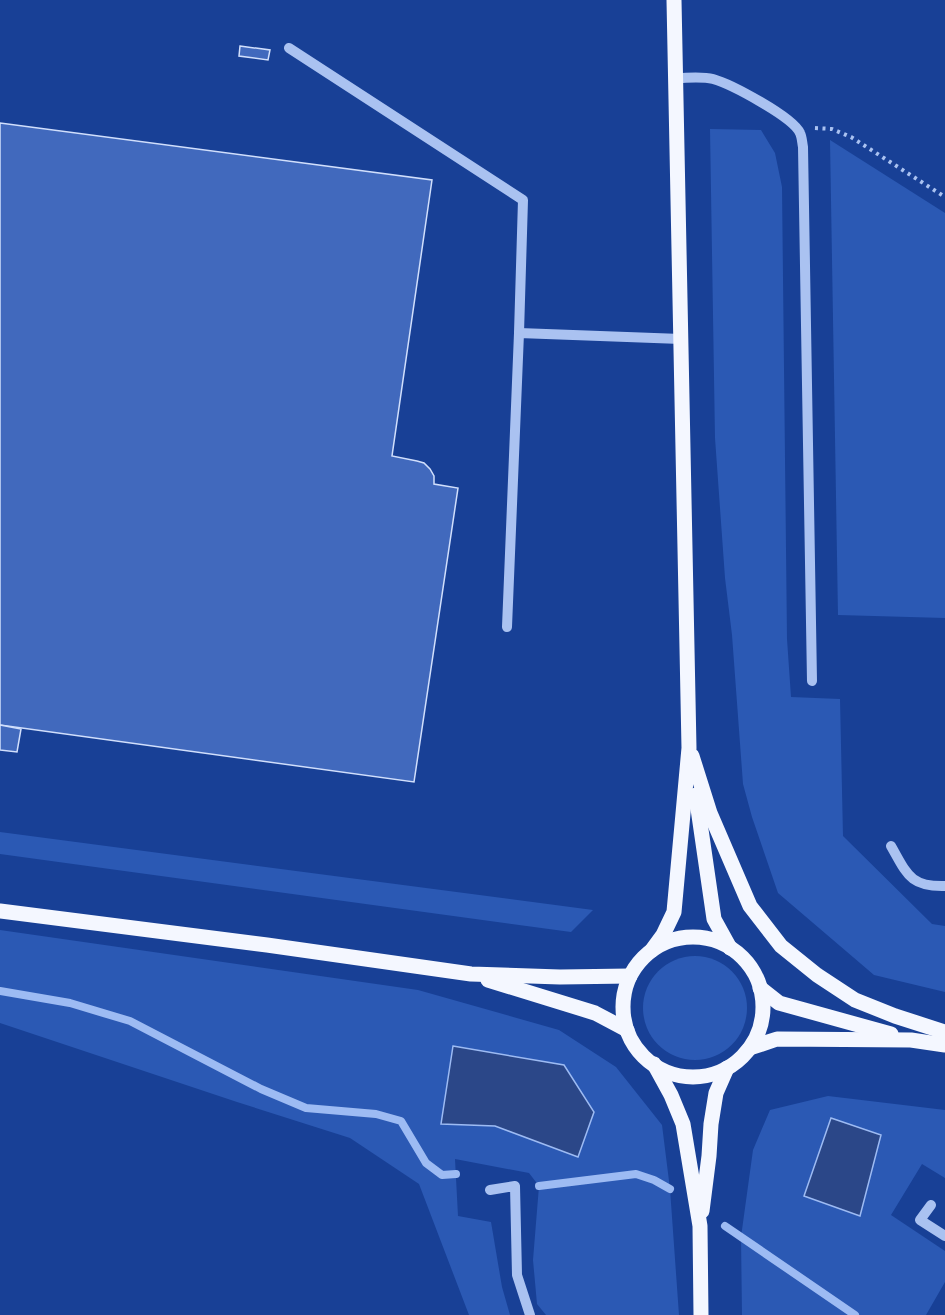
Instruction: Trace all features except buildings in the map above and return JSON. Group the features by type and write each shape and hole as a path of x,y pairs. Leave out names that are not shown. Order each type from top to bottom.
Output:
{"main road":[{"path":"652,950 671,941 691,937 711,939 730,948 743,958 754,972 763,1004 762,1019 750,1048 735,1063 709,1075 690,1077 671,1073 654,1064 638,1049 627,1030 623,1012 624,993 630,976 663,935 674,912 689,748 674,0"},
{"path":"689,748 714,919 730,948"},
{"path":"689,748 710,813 750,906 781,946 817,975 855,1000 945,1032"},
{"path":"0,911 278,946 471,974 560,977 630,976"},
{"path":"471,974 595,1012 627,1030"},
{"path":"760,988 779,1003 911,1040 945,1045"},
{"path":"750,1048 777,1039 911,1040"},
{"path":"654,1064 671,1095 683,1124 700,1226"},
{"path":"701,1315 700,1226 716,1093 727,1068"}],"lane":[{"path":"289,48 523,200 507,627"},
{"path":"676,78 711,78 728,85 790,121 800,132 803,147 812,681"},
{"path":"519,333 681,339"},
{"path":"891,846 909,876 928,886 945,886"},
{"path":"490,1190 515,1186 517,1275 530,1315"},
{"path":"931,1204 920,1220 945,1236"}],"path":[{"path":"800,132 811,128 832,129 851,137 945,197"}],"shaded area":[{"path":"710,129 761,130 775,153 782,187 787,639 791,697 840,699 843,836 932,924 945,926 945,992 874,975 778,893 743,784 715,438"},
{"path":"830,140 945,213 945,618 838,615"},
{"path":"0,832 593,910 571,932 0,854"},
{"path":"0,930 418,990 559,1030 616,1067 662,1125 670,1189 679,1315 546,1315 537,1304 533,1260 539,1186 529,1173 455,1159 458,1216 491,1222 502,1287 510,1315 469,1315 419,1184 350,1138 0,1023"},
{"path":"695,956 715,960 732,971 743,988 747,1008 743,1028 732,1045 715,1056 695,1060 675,1056 658,1045 647,1028 643,1008 647,988 658,971 675,960"},
{"path":"453,1046 564,1065 594,1112 578,1157 495,1126 441,1124"},
{"path":"828,1096 945,1110 945,1178 922,1164 891,1215 945,1251 945,1282 926,1315 742,1315 741,1237 753,1150 770,1110"},
{"path":"831,1118 881,1135 860,1216 804,1196"}],"waterway":[{"path":"0,991 70,1003 130,1021 261,1089 306,1108 376,1114 401,1121 426,1163 442,1175 456,1174"},
{"path":"539,1186 636,1174 670,1189"},
{"path":"725,1226 855,1315"}]}
